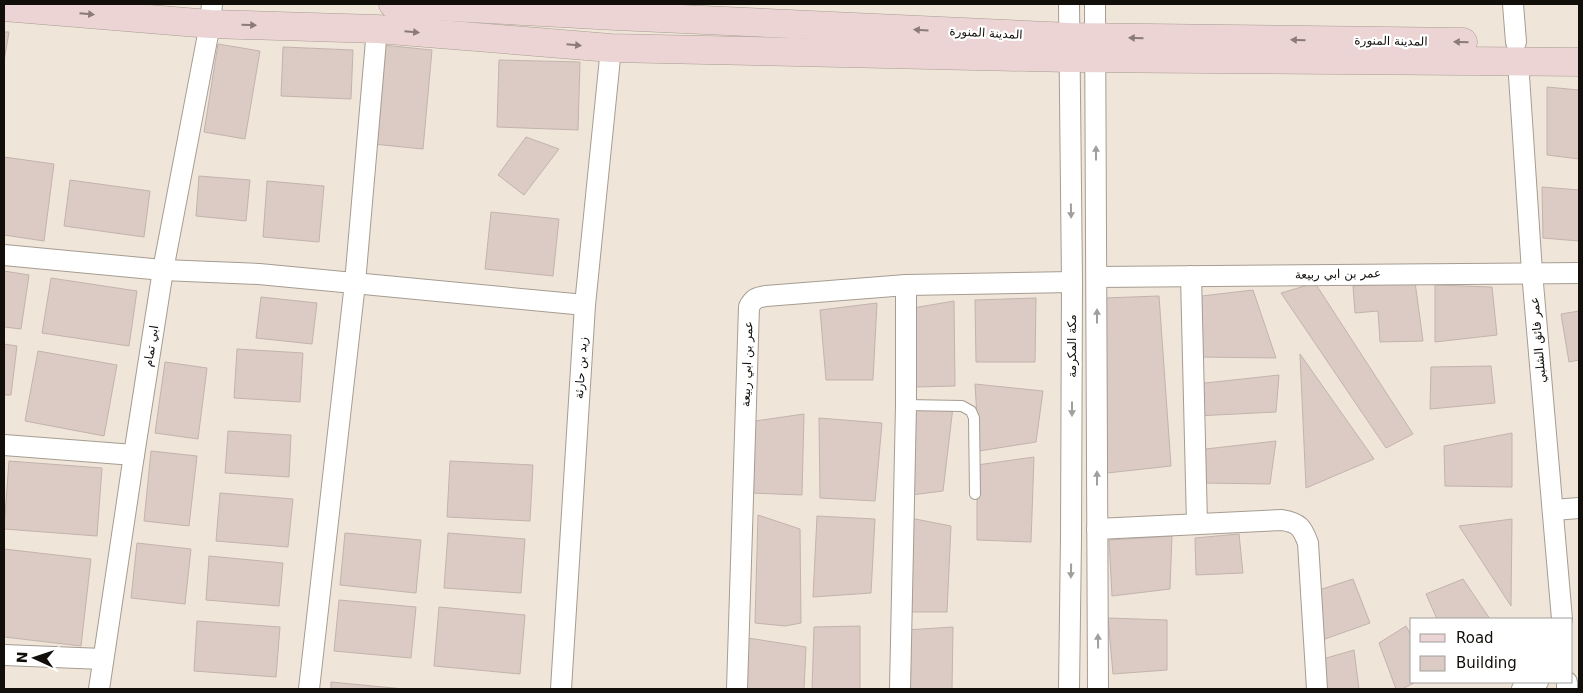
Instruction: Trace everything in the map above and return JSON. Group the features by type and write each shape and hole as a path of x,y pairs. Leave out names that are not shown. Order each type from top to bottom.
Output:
{"main road":[{"name":"المدينة المنورة","path":"393,4 617,10 1082,47"},
{"path":"4,7 211,14 611,48 1082,47 1517,52 1579,62"},
{"path":"1517,52 1579,43"}],"street":[{"name":"مكة المكرمة","path":"1069,4 1082,47 1096,277 1098,689"},
{"name":"مكة المكرمة","path":"1069,689 1072,538 1072,282 1082,47 1095,4"},
{"name":"عمر فائق الشلبي","path":"1513,4 1532,272 1562,618"},
{"name":"ابي تمام","path":"98,689 163,270 211,14"},
{"path":"309,689 355,283 377,29"},
{"name":"زيد بن حارثة","path":"561,689 586,305 611,48"},
{"path":"4,255 163,270 259,274 586,305"},
{"name":"عمر بن ابي ربيعة","path":"1096,277 1579,273"},
{"path":"1191,276 1197,524"},
{"name":"عمر بن ابي ربيعة","path":"737,689 749,307 752,301 766,296 906,284 1072,282"},
{"path":"900,689 906,405 906,284"},
{"path":"4,445 134,454"},
{"path":"1554,510 1579,508"},
{"path":"1097,529 1282,520 1294,522 1304,530 1308,543 1317,689"},
{"path":"4,654 102,659"},
{"path":"1522,689 1536,683"}],"lane":[{"path":"906,405 962,406 971,411 974,418 975,494"}],"building":[{"path":"4,32 9,32 4,61"},
{"path":"218,44 260,51 245,139 204,132"},
{"path":"382,45 432,50 423,149 373,144"},
{"path":"283,47 353,50 351,99 281,96"},
{"path":"499,60 580,62 578,130 497,127"},
{"path":"1547,87 1579,90 1579,159 1547,155"},
{"path":"526,137 559,149 524,195 498,175"},
{"path":"4,157 54,164 44,241 4,235"},
{"path":"199,176 250,180 246,221 196,216"},
{"path":"70,180 150,191 144,237 64,226"},
{"path":"267,181 324,186 319,242 263,237"},
{"path":"1542,187 1579,190 1579,241 1543,238"},
{"path":"491,212 559,219 553,276 485,269"},
{"path":"4,271 29,275 21,329 4,327"},
{"path":"51,278 137,291 129,346 42,333"},
{"path":"1415,282 1423,341 1380,342 1378,311 1355,313 1353,286"},
{"path":"1315,283 1413,434 1386,448 1281,293"},
{"path":"1435,285 1492,287 1497,335 1435,342"},
{"path":"1253,290 1276,358 1199,357 1193,297"},
{"path":"1159,296 1171,466 1107,473 1104,298"},
{"path":"261,297 317,303 312,344 256,338"},
{"path":"1036,298 1035,362 976,362 975,300"},
{"path":"954,301 955,386 916,387 913,308"},
{"path":"877,303 873,380 826,380 820,310"},
{"path":"1579,311 1579,360 1569,362 1561,314"},
{"path":"4,344 17,346 11,395 4,395"},
{"path":"237,349 303,353 300,402 234,398"},
{"path":"38,351 117,365 104,436 25,421"},
{"path":"1300,354 1374,459 1306,488"},
{"path":"165,362 207,368 198,439 155,433"},
{"path":"1491,366 1495,403 1430,409 1431,367"},
{"path":"1279,375 1276,412 1196,416 1196,384"},
{"path":"975,384 1043,391 1036,442 979,451"},
{"path":"953,407 943,491 911,495 913,408"},
{"path":"804,414 802,495 751,493 755,421"},
{"path":"819,418 882,423 875,501 820,498"},
{"path":"228,431 291,435 289,477 225,473"},
{"path":"1512,433 1512,487 1445,486 1444,446"},
{"path":"1276,441 1270,484 1203,483 1197,450"},
{"path":"151,451 197,456 189,526 144,521"},
{"path":"1034,457 1031,542 977,540 977,465"},
{"path":"9,461 102,468 97,536 4,529"},
{"path":"450,461 533,465 530,521 447,517"},
{"path":"220,493 293,499 288,547 216,541"},
{"path":"758,515 800,529 801,623 785,626 755,623"},
{"path":"817,516 875,519 871,593 813,597"},
{"path":"910,518 951,526 947,612 907,612"},
{"path":"1512,519 1511,606 1459,526"},
{"path":"345,533 421,540 416,593 340,585"},
{"path":"448,533 525,539 521,593 444,588"},
{"path":"1239,534 1243,573 1196,575 1195,538"},
{"path":"1172,536 1170,589 1112,596 1109,540"},
{"path":"137,543 191,549 185,604 131,598"},
{"path":"4,549 91,559 81,646 4,637"},
{"path":"209,556 283,563 279,606 206,600"},
{"path":"1353,579 1370,623 1325,639 1316,591"},
{"path":"1463,579 1489,618 1437,618 1426,594"},
{"path":"339,600 416,607 411,658 334,651"},
{"path":"439,607 525,615 520,674 434,666"},
{"path":"1108,618 1167,620 1167,670 1113,674"},
{"path":"197,621 280,627 276,677 194,671"},
{"path":"860,626 860,689 812,689 814,627"},
{"path":"1406,626 1410,633 1410,683 1414,683 1402,689 1396,689 1379,643"},
{"path":"953,627 952,689 905,689 906,630"},
{"path":"748,638 806,647 804,689 745,689"},
{"path":"1354,650 1359,689 1326,689 1323,659"},
{"path":"331,682 404,689 331,689"}]}
